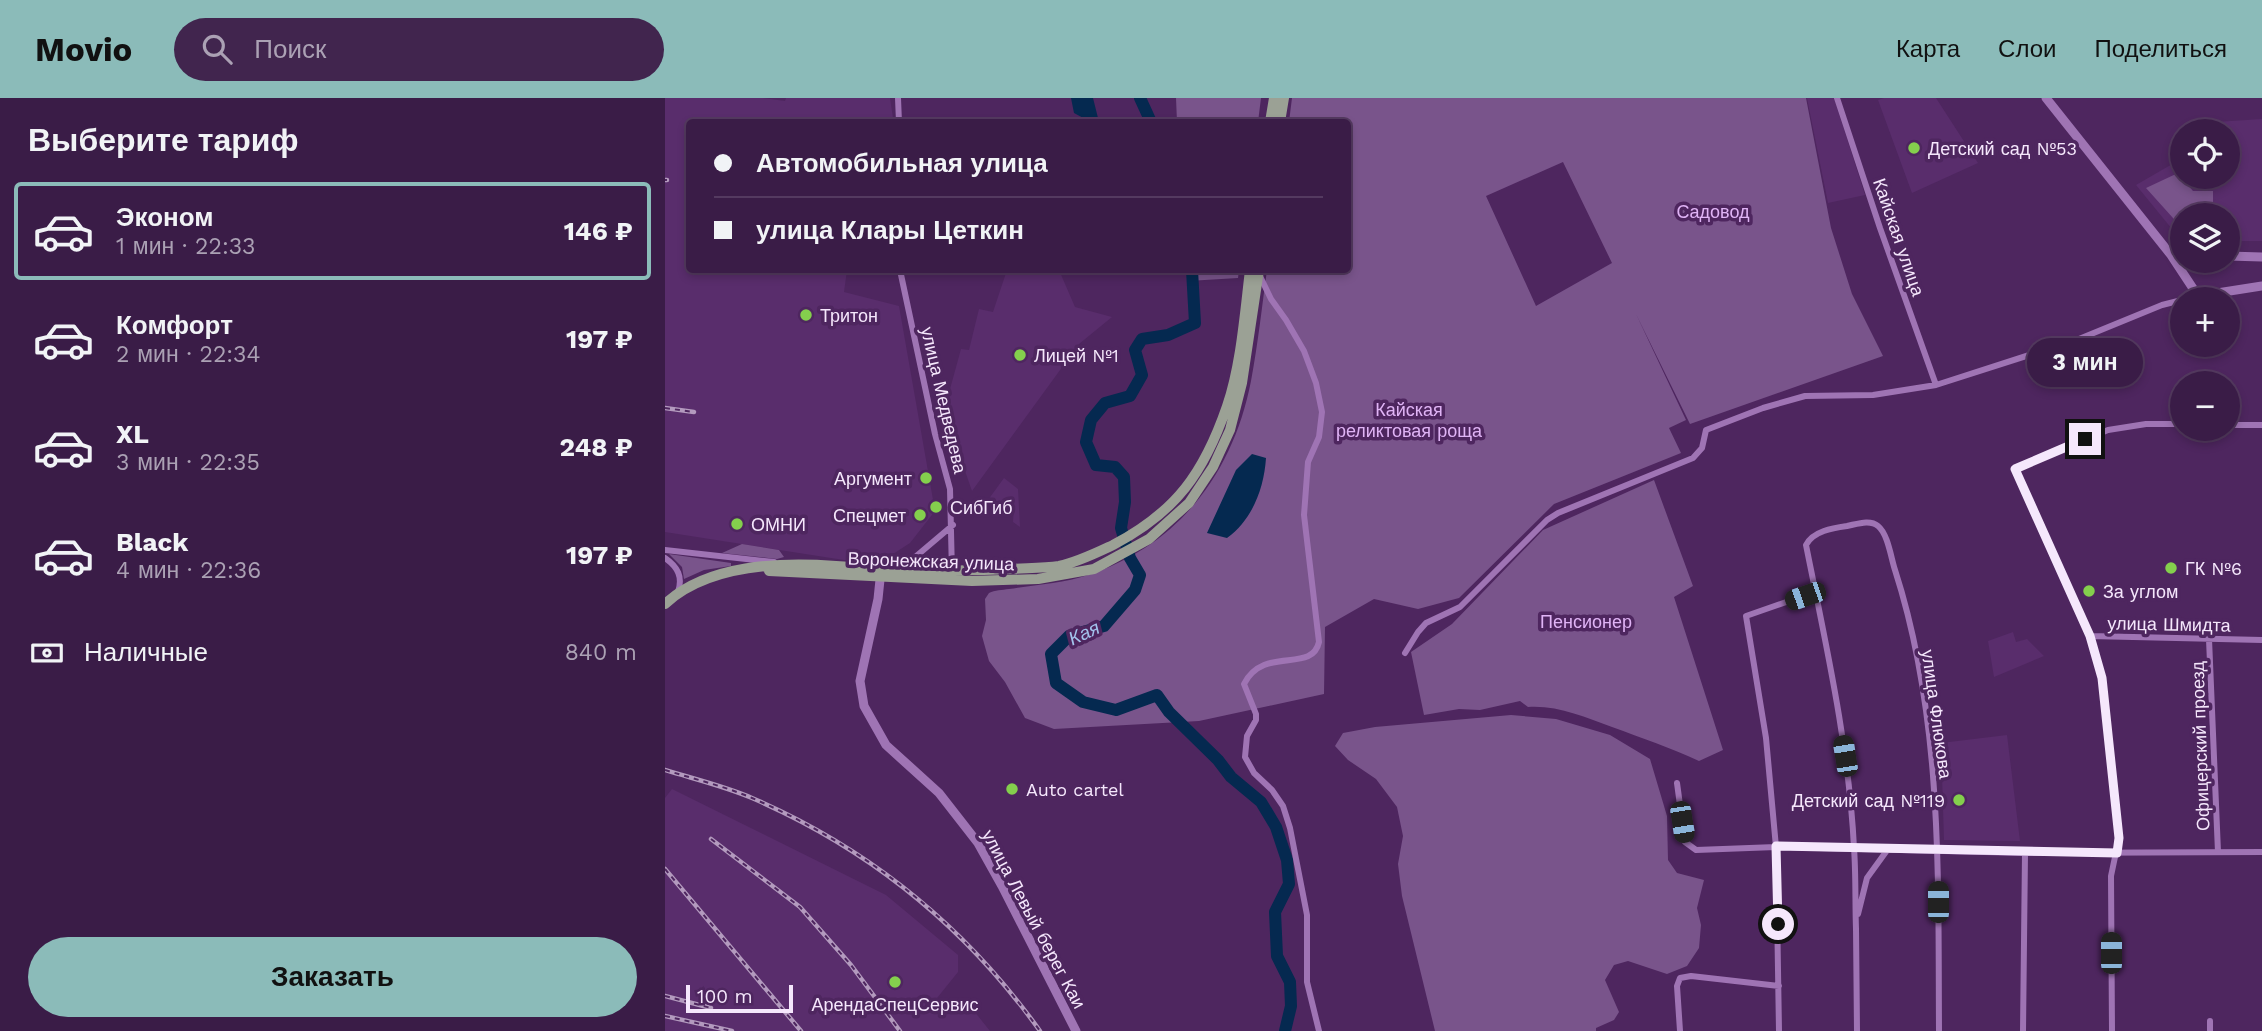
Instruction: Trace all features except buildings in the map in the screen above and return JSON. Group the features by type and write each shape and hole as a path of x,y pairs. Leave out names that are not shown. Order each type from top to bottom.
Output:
{"main road":[{"path":"1270,119 1274,98"},
{"path":"1280,119 1284,98"},
{"name":"Воронежская улица","path":"748,570 790,563 881,573 900,570 952,575 1059,566 1092,556 1144,529 1182,493 1194,477 1217,431 1233,383 1248,284 1254,273"},
{"name":"Воронежская улица","path":"748,570 1038,579 1094,569 1149,539 1189,503 1213,467 1230,430 1242,383 1256,273"},
{"path":"665,604 678,593 703,580 748,570"}],"street":[{"path":"898,98 898,119"},
{"name":"Кайская улица","path":"1837,98 1936,385"},
{"path":"2046,98 2170,254"},
{"path":"2240,256 2262,257"},
{"name":"улица Медведева","path":"901,273 935,434 950,489 953,525 952,575"},
{"path":"1258,273 1304,351 1316,383 1322,412 1319,436 1308,462 1304,515 1319,631 1318,648 1313,654 1259,666 1250,672 1244,684 1256,714 1256,720 1247,736 1245,757 1254,773 1272,790 1283,806 1290,828 1307,915 1307,982 1318,1031"},
{"path":"2240,289 2262,286"},
{"path":"1405,653 1426,623 1460,607 1547,520 1693,458 1702,448 1706,430 1763,408 1805,396 1873,395 1936,385 2079,339 2170,303"},
{"name":"улица Шмидта","path":"2170,424 2146,424 2108,430 2015,469 2090,636 2262,640"},
{"path":"2240,425 2262,425"},
{"name":"улица Флюкова","path":"1815,592 1806,545 1809,538 1831,529 1866,522 1876,524 1883,531 1898,579 1917,659 1931,748 1938,850 1939,1031"},
{"path":"900,570 953,525"},
{"path":"665,550 790,563"},
{"path":"728,557 748,570"},
{"path":"665,558 680,574 678,593"},
{"name":"улица Левый берег Каи","path":"881,573 860,681 864,706 886,745 939,793 978,843 1076,1031"},
{"path":"1779,1031 1776,846 1766,737 1746,616 1815,592 1845,756 1854,848 1857,1031"},
{"path":"2090,636 2102,678 2119,838 2111,876 2112,1031"},
{"name":"Офицерский проезд","path":"2209,639 2218,852"},
{"path":"1677,783 1685,842 1696,850 1776,846 2025,853 2262,852"},
{"path":"1856,929 1867,878 1888,849"},
{"path":"2023,1031 2025,853"},
{"path":"1680,1031 1677,986 1680,978 1692,976 1779,986"},
{"path":"2210,1021 2210,1031"}],"shaded area":[{"path":"665,98 763,98 785,101 786,98 890,98 893,118 887,119 686,119 686,273 847,273 844,292 899,306 935,511 910,543 876,565 665,532"},
{"path":"1807,98 1834,98 1865,195 1828,203"},
{"path":"1936,98 1978,163 1912,193 1878,100"},
{"path":"2262,119 2262,241 2240,241 2240,203 2170,203 2170,227 2136,185 2170,165 2170,189 2240,189 2240,120"},
{"path":"1006,273 1060,273 1075,307 1112,317 1079,344 972,491 944,411 961,349 969,350 979,309 993,312"},
{"path":"1004,478 1018,489 1020,527 1013,522 1014,507 1008,503 1002,510 988,500"},
{"path":"2013,632 2016,642 2027,639 2044,656 1994,677 1988,641"},
{"path":"2007,735 2020,841 1944,840 1941,743"},
{"path":"672,789 886,895 958,955 958,972 933,1003 937,1006 966,1001 990,1031 665,1031 665,798"}],"green space":[{"path":"1176,98 1261,98 1258,119 1177,119"},
{"name":"Кайская реликтовая роща","path":"1292,98 1806,98 1831,228 1852,294 1883,356 1690,424 1636,314 1686,420 1669,428 1681,453 1554,504 1459,598 1418,609 1374,599 1325,627 1324,694 1199,721 1054,729 1025,718 1005,682 989,661 982,636 986,620 985,599 989,593 999,590 1088,575 1120,562 1175,525 1216,475 1231,446 1243,415 1267,273 1351,273 1351,119 1289,119","holes":["1563,162 1612,263 1536,306 1486,196"]},
{"path":"2170,177 2170,189 2213,191 2213,203 2170,203 2170,215 2146,188"},
{"path":"1187,273 1239,273 1238,278 1188,281"},
{"name":"Пенсионер","path":"1654,480 1693,586 1674,597 1723,750 1699,761 1581,716 1550,708 1528,707 1520,701 1480,710 1459,709 1424,715 1411,652 1452,624 1543,530"},
{"path":"742,544 779,550 784,557 777,559 722,553"},
{"path":"669,554 731,563 731,566 704,570 684,579 682,567"},
{"path":"1511,715 1556,719 1610,735 1650,759 1667,816 1668,860 1677,873 1704,880 1697,908 1701,925 1699,948 1687,966 1667,974 1628,961 1614,965 1605,980 1619,1012 1614,1020 1596,1028 1596,1031 1435,1031 1402,896 1398,864 1403,836 1397,807 1376,779 1348,760 1335,746 1343,733 1375,727"}],"water":[{"path":"1071,98 1093,98 1098,119 1085,119 1074,113"},
{"path":"1252,454 1266,458 1263,481 1250,513 1227,538 1207,533 1236,470"}],"waterway":[{"name":"Кая","path":"1140,98 1150,119"},
{"name":"Кая","path":"1192,273 1195,323 1168,335 1142,339 1135,350 1142,375 1130,396 1105,403 1091,420 1086,442 1096,465 1115,467 1124,477 1125,502 1121,528 1130,558 1140,575 1135,590 1104,626 1069,636 1051,654 1056,683 1083,702 1116,710 1157,695 1169,712 1218,760 1231,777 1261,802 1276,827 1287,860 1289,884 1275,912 1277,956 1290,982 1291,1006 1285,1031"}],"railway":[{"path":"665,408 694,412"},
{"path":"665,770 752,798 795,818 875,866 912,894 980,957 1040,1031"},
{"path":"711,839 800,907 851,965 900,1031"},
{"path":"665,869 801,1031"},
{"path":"665,996 711,1008"},
{"path":"665,1016 732,1031"}],"place":[{"name":"Детский сад №53","path":"1914,148"},
{"name":"Тритон","path":"806,315"},
{"name":"Лицей №1","path":"1020,355"},
{"name":"Аргумент","path":"926,478"},
{"name":"СибГиб","path":"936,507"},
{"name":"Спецмет","path":"920,515"},
{"name":"ОМНИ","path":"737,524"},
{"name":"ГК №6","path":"2171,568"},
{"name":"За углом","path":"2089,591"},
{"name":"Auto cartel","path":"1012,789"},
{"name":"Детский сад №119","path":"1959,800"},
{"name":"АрендаСпецСервис","path":"895,982"}],"route":[{"path":"1778,924 1776,846 2117,853 2119,838 2102,678 2090,636 2015,469 2085,439"}],"park label":[{"name":"Садовод","path":"1713,211"}]}
